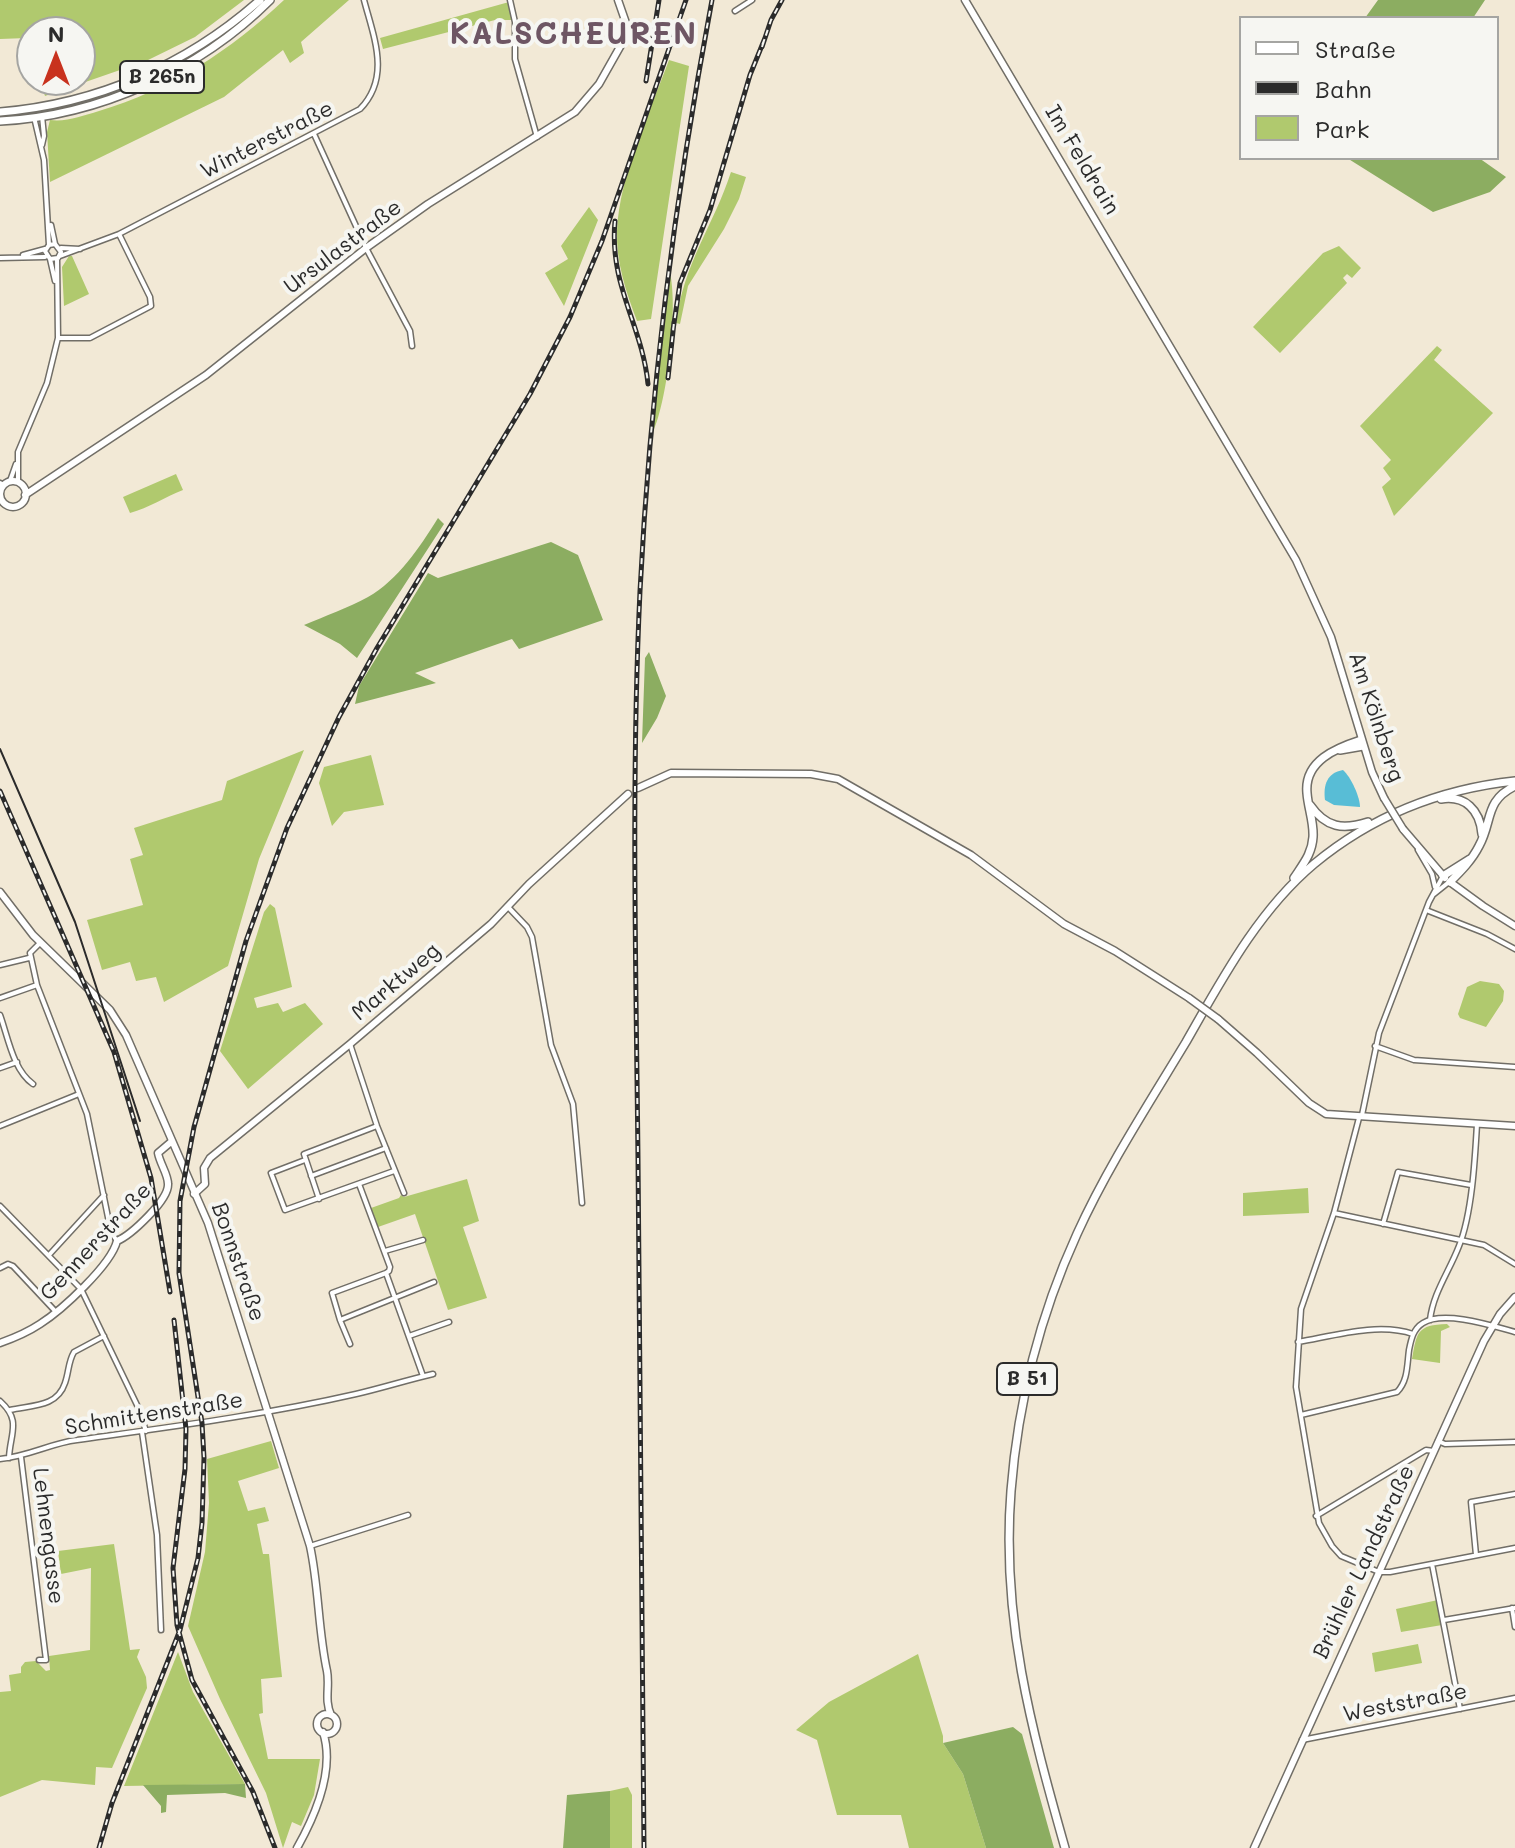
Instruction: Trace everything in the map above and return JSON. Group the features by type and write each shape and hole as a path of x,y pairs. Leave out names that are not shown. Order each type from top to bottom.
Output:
{"main road":[{"name":"B 265n","path":"0,112 79,99 171,63 222,32 260,0"},
{"name":"B 265n","path":"0,121 38,117 113,98 166,75 222,41 270,0"},
{"path":"1287,892 1306,862 1312,845 1313,828 1307,789 1310,771 1318,761 1334,751 1362,743"},
{"path":"1446,879 1472,858 1482,840 1493,804 1515,784"},
{"name":"B 51","path":"1065,1848 1020,1674 1011,1600 1009,1531 1015,1446 1027,1380 1050,1300 1077,1234 1226,974 1259,924 1287,892 1325,856 1382,819 1421,801 1461,789 1515,784"},
{"path":"1421,801 1450,798 1465,801 1478,815 1482,840"},
{"path":"1309,803 1321,819 1340,827 1355,827 1382,819"}],"street":[{"name":"Winterstraße","path":"21,256 53,258 119,234 360,109 376,83 378,53 364,0"},
{"path":"510,0 515,22 515,59 537,137"},
{"name":"Ursulastraße","path":"8,489 45,482 206,375 366,248 569,116 590,96 625,38 627,29 618,0"},
{"path":"735,11 752,0"},
{"name":"Im Feldrain","path":"965,0 1296,560 1319,608"},
{"path":"8,489 21,440 51,373 58,338 56,285 37,107"},
{"path":"314,134 366,248 410,331 412,346"},
{"path":"58,338 90,338 151,306 150,297 119,234"},
{"path":"0,258 21,256 52,246"},
{"path":"52,246 53,258"},
{"name":"Winterstraße","path":"52,246 83,249"},
{"name":"Ursulastraße","path":"8,489 17,505 3,506 8,489"},
{"name":"Am Kölnberg","path":"1319,608 1362,743 1384,798 1403,829 1446,879 1515,926"},
{"path":"638,788 671,773 811,774 838,779 971,855 1064,924 1115,951 1189,998 1218,1019 1298,1093 1326,1114 1515,1126"},
{"name":"Marktweg","path":"194,1194 205,1184 204,1168 210,1158 350,1044 508,907 628,794"},
{"path":"1417,848 1432,874 1435,887 1375,1046 1360,1118 1334,1213 1301,1309 1296,1378 1301,1415 1316,1516 1336,1551 1379,1572 1515,1548"},
{"path":"1435,887 1446,879"},
{"path":"1432,896 1446,879"},
{"name":"Bonnstraße","path":"0,892 40,943 118,1021 208,1223 310,1546 331,1715"},
{"path":"508,907 532,937 551,1045 573,1104 582,1203"},
{"path":"1426,910 1487,934 1515,949"},
{"path":"40,943 29,958 92,1131 111,1232 117,1241"},
{"path":"0,965 29,958"},
{"path":"0,998 37,985"},
{"path":"0,1017 17,1062 25,1078 33,1084"},
{"path":"350,1044 377,1126 404,1193"},
{"path":"1375,1046 1414,1060 1515,1067"},
{"path":"0,1068 17,1062"},
{"path":"0,1126 79,1094"},
{"path":"1430,1320 1433,1299 1461,1240 1477,1124"},
{"path":"319,1199 305,1160 306,1152 377,1126"},
{"name":"Gennerstraße","path":"0,1343 39,1325 56,1312 115,1251 117,1241 128,1237 165,1196 168,1184 158,1153 171,1142"},
{"path":"311,1176 386,1148"},
{"path":"305,1160 271,1173 282,1207 289,1211 394,1171"},
{"path":"1383,1224 1398,1172 1471,1185"},
{"path":"350,1344 332,1293 390,1269 359,1184"},
{"path":"49,1255 105,1195"},
{"path":"0,1206 81,1289 138,1407 157,1535 161,1630"},
{"path":"1334,1213 1484,1245 1515,1264"},
{"path":"385,1251 423,1240"},
{"path":"0,1268 8,1264 13,1266 56,1312"},
{"path":"386,1273 423,1376"},
{"path":"340,1320 434,1282"},
{"name":"Brühler Landstraße","path":"1254,1848 1492,1325 1515,1297"},
{"path":"1301,1415 1397,1392 1405,1380 1413,1334 1430,1320 1492,1325 1515,1332"},
{"path":"409,1336 449,1322"},
{"path":"1298,1342 1365,1331 1413,1334"},
{"path":"10,1410 41,1406 53,1399 64,1385 74,1352 104,1336"},
{"name":"Schmittenstraße","path":"0,1459 21,1457 74,1440 267,1412 433,1374"},
{"path":"0,1401 10,1410 14,1423 9,1458"},
{"path":"1438,1441 1445,1444 1515,1442"},
{"path":"1316,1516 1426,1450 1434,1451"},
{"name":"Lehnengasse","path":"21,1457 46,1660 39,1660"},
{"path":"1476,1555 1471,1502 1515,1494"},
{"path":"310,1546 408,1515"},
{"path":"1432,1564 1460,1709"},
{"path":"1444,1620 1514,1608 1515,1627"},
{"name":"Bonnstraße","path":"321,1716 327,1696"},
{"name":"Weststraße","path":"1302,1740 1515,1698"},
{"path":"297,1848 319,1798 326,1745 337,1722 331,1715 321,1716 318,1724 326,1745"},
{"path":"323,1732 332,1732"}],"green space":[{"path":"0,0 244,0 195,37 146,61 96,78 96,16 16,16 16,38 0,39"},
{"path":"284,0 349,0 301,42 304,53 290,63 283,50 224,97 50,182 47,132 50,120 99,111 175,80 221,52"},
{"path":"1378,0 1485,0 1474,16 1366,16"},
{"path":"509,2 512,20 495,20 383,49 380,38"},
{"path":"669,60 689,66 651,319 637,321 618,254 619,209 637,144"},
{"path":"1350,160 1482,160 1506,177 1490,192 1433,212"},
{"path":"731,172 746,177 739,199 688,286 680,324 676,323 685,281"},
{"path":"589,207 598,220 564,306 545,273 568,259 561,246"},
{"path":"1339,246 1361,268 1352,278 1347,274 1343,278 1347,283 1280,353 1253,327 1323,253"},
{"path":"72,256 89,294 64,306 62,267"},
{"path":"669,269 673,304 670,350 663,397 653,432"},
{"path":"1437,346 1442,350 1434,360 1493,413 1394,516 1382,487 1391,479 1383,468 1391,460 1360,426"},
{"path":"176,474 183,490 130,513 123,497"},
{"path":"438,518 444,524 357,658 340,644 304,625 353,605 379,590 408,562"},
{"path":"551,542 578,555 603,620 519,649 512,639 415,673 436,683 355,704 359,686 428,573 438,578"},
{"path":"649,652 666,696 642,743 645,658"},
{"path":"304,750 259,859 228,966 164,1002 156,977 136,981 130,962 102,970 87,920 143,905 130,859 143,855 134,828 222,800 227,781"},
{"path":"371,755 384,805 344,812 332,826 319,783 324,767"},
{"path":"270,904 275,908 292,987 254,998 257,1008 278,1003 283,1012 305,1003 323,1024 248,1089 220,1051 264,912"},
{"path":"1480,981 1499,984 1504,991 1503,1001 1486,1027 1460,1018 1458,1014 1467,987"},
{"path":"467,1179 479,1221 463,1227 487,1298 448,1310 415,1214 378,1227 371,1208 401,1195 404,1197"},
{"path":"1308,1188 1309,1213 1243,1216 1243,1193"},
{"path":"1447,1324 1450,1327 1441,1331 1440,1363 1412,1359 1417,1336 1424,1328"},
{"path":"271,1441 279,1468 238,1481 248,1511 265,1507 269,1521 257,1524 263,1554 269,1554 282,1677 261,1679 263,1713 259,1714 268,1759 320,1759 314,1795 301,1826 292,1822 283,1848 266,1793 188,1626 205,1552 209,1503 207,1459"},
{"path":"114,1544 130,1650 140,1649 137,1657 146,1677 147,1688 112,1768 96,1767 95,1785 42,1780 0,1797 0,1692 11,1691 9,1675 21,1673 25,1662 36,1661 46,1671 50,1670 49,1656 90,1650 91,1568 61,1574 58,1551"},
{"path":"1438,1600 1442,1625 1401,1632 1396,1609"},
{"path":"1418,1644 1422,1663 1375,1672 1372,1653"},
{"path":"178,1652 193,1692 245,1784 124,1786"},
{"path":"918,1654 943,1743 963,1774 986,1848 909,1848 901,1815 837,1815 817,1740 796,1730 829,1702"},
{"path":"1013,1727 1022,1734 1054,1848 986,1848 963,1774 943,1743"},
{"path":"245,1784 246,1798 225,1793 167,1795 166,1812 161,1813 161,1806 143,1785"},
{"path":"628,1787 632,1795 632,1848 610,1848 610,1791"},
{"path":"610,1791 610,1848 563,1848 567,1795"}],"water":[{"path":"1343,770 1354,787 1360,807 1334,805 1325,800 1327,780"}],"tram line":[{"path":"0,749 75,922 140,1121"}],"railway":[{"path":"646,81 659,0"},
{"path":"99,1848 112,1803 180,1630 198,1558 204,1458 202,1423 179,1273 180,1201 194,1127 246,941 287,828 339,717 377,648 530,394 570,317 602,241 686,0"},
{"path":"644,1848 635,875 637,662 644,517 657,368 687,147 712,0"},
{"path":"762,47 782,0"},
{"path":"673,330 680,283 710,210 750,75 765,38"},
{"path":"615,221 614,244 621,285 645,362 648,384"},
{"path":"668,378 674,322"},
{"path":"0,791 114,1052 151,1178 170,1292"},
{"path":"174,1320 186,1429 185,1469 173,1568 177,1625 192,1680 253,1792 275,1848"}],"district":[{"name":"KALSCHEUREN","path":"574,35"}]}
